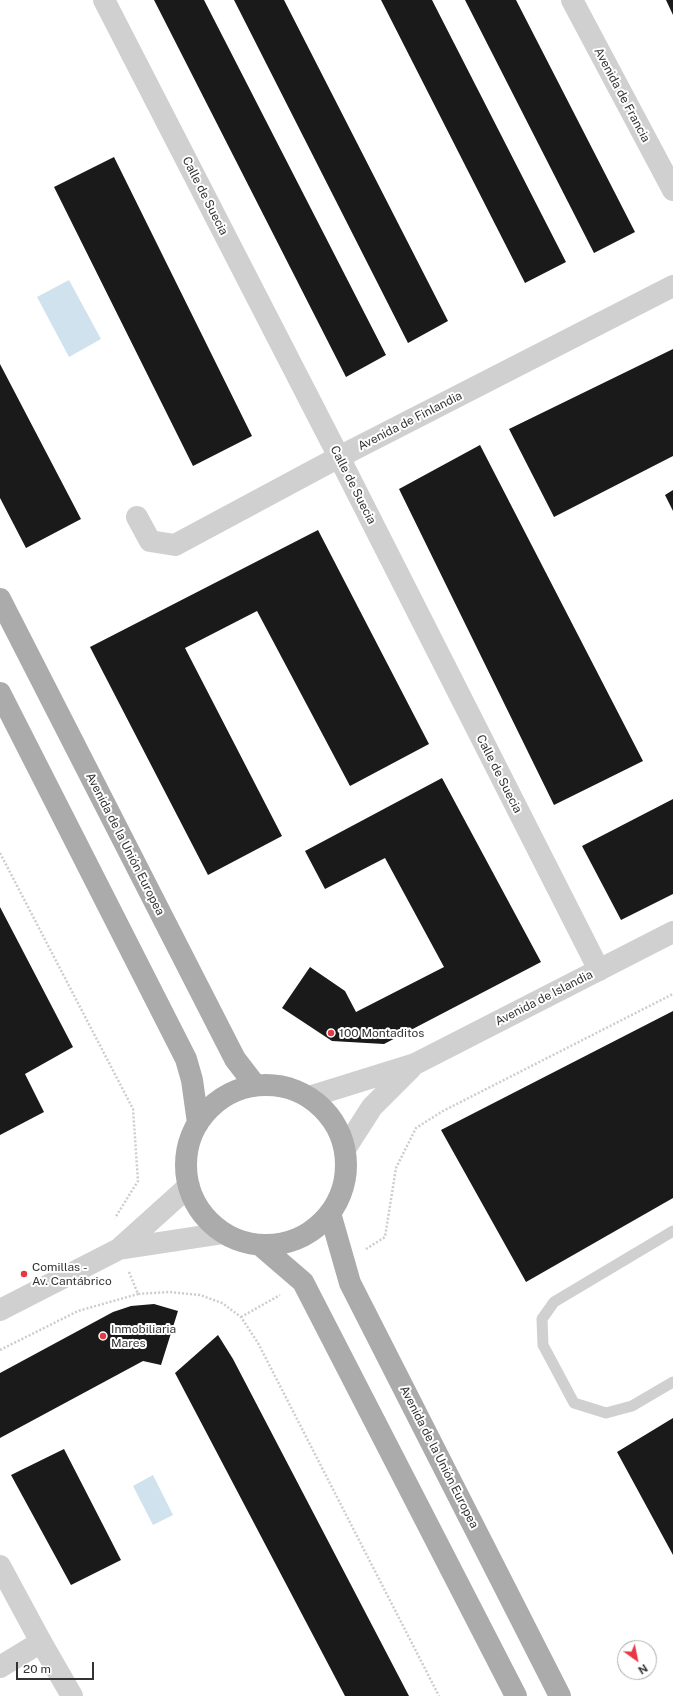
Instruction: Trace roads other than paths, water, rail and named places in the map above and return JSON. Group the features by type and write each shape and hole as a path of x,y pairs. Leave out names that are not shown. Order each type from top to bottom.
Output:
{"main road":[{"name":"Avenida de la Unión Europea","path":"0,599 235,1059 255,1085"},
{"path":"0,693 186,1059 192,1080 198,1123"},
{"path":"255,1085 283,1086 297,1090 309,1097 326,1111 338,1128 345,1149 346,1165 344,1182 339,1198 330,1213 311,1231 286,1242 260,1244 241,1241 224,1233 202,1213 189,1186 186,1170 187,1154 191,1138 198,1123 222,1097 255,1085"},
{"name":"Avenida de la Unión Europea","path":"330,1213 350,1283 560,1696"},
{"path":"260,1244 303,1282 516,1696"}],"street":[{"name":"Calle de Suecia","path":"104,0 339,457 599,970"},
{"name":"Avenida de Francia","path":"572,0 673,190"},
{"name":"Avenida de Finlandia","path":"137,516 150,541 175,545 339,457 673,286"},
{"name":"Avenida de Islandia","path":"309,1097 415,1064 673,932"},
{"name":"Avenida de Islandia","path":"345,1149 372,1107 415,1064"},
{"path":"0,1310 119,1249 189,1186"},
{"path":"119,1249 224,1233"},
{"path":"0,1566 72,1696"},
{"path":"0,1667 41,1642"}],"lane":[{"path":"673,1231 554,1302 542,1319 543,1345 574,1404 606,1413 632,1406 673,1382"}],"water":[{"path":"69,280 101,339 69,357 37,297"},
{"path":"153,1475 173,1515 153,1525 133,1486"}],"place":[{"name":"100 Montaditos","path":"331,1033"},
{"name":"Comillas - Av. Cantábrico","path":"24,1274"},
{"name":"Inmobiliaria Mares","path":"103,1336"}]}
